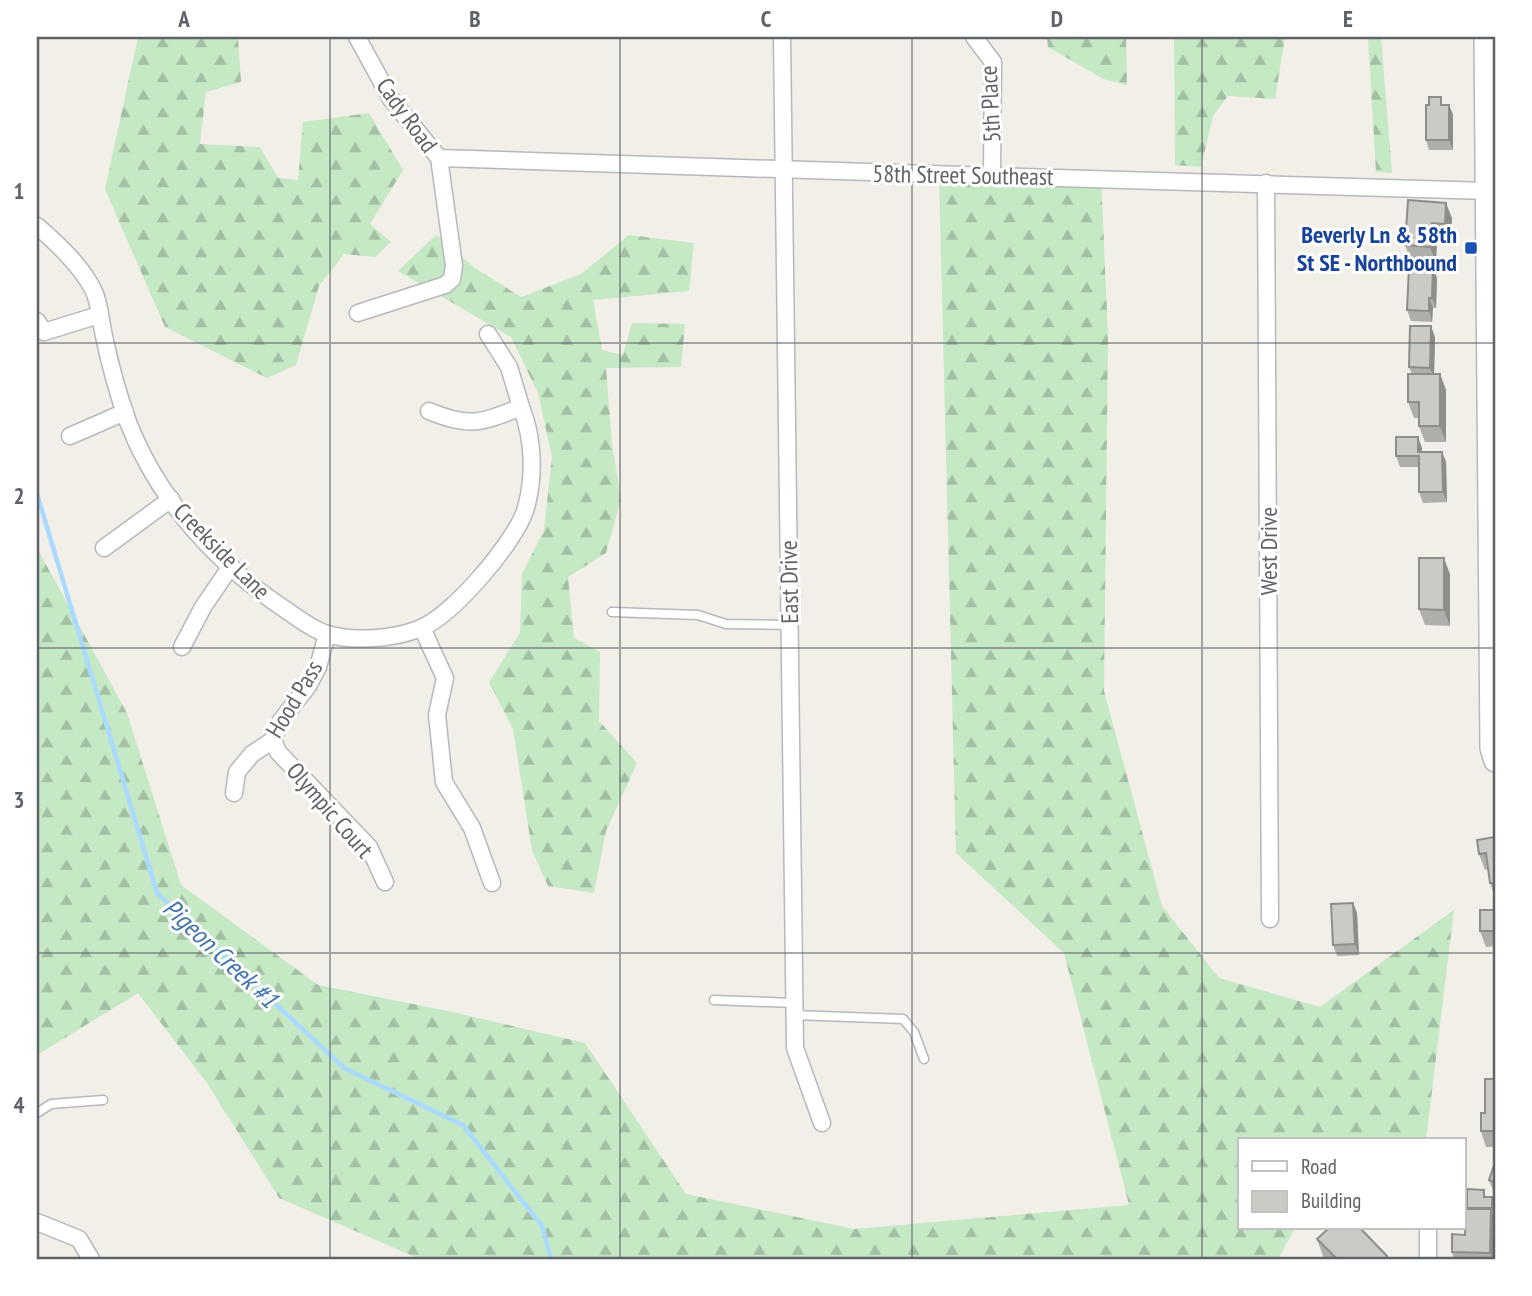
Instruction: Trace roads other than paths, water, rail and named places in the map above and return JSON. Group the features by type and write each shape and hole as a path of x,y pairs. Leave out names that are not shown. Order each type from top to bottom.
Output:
{"street":[{"name":"Cady Road","path":"357,37 391,99 439,158 454,266 452,279 445,285 358,313"},
{"name":"East Drive","path":"782,37 795,1048 822,1123"},
{"name":"5th Place","path":"974,37 993,62 992,176"},
{"path":"1485,37 1492,193 1491,748 1495,761"},
{"name":"58th Street Southeast","path":"439,158 783,172 1266,183 1492,193"},
{"name":"West Drive","path":"1266,183 1270,919"},
{"name":"Creekside Lane","path":"37,226 71,258 95,294 125,412 154,476 190,526 253,589 327,634 376,639 422,628 483,573 511,542 525,509 533,454 529,426 509,367 488,334"},
{"path":"37,321 44,332 99,316"},
{"path":"429,411 458,423 489,419 521,407"},
{"path":"70,436 125,412"},
{"path":"104,548 171,499"},
{"path":"182,647 203,607 231,566"},
{"path":"422,628 445,677 437,715 443,782 472,828 492,883"},
{"name":"Hood Pass","path":"234,793 237,772 252,754 273,740 280,722 308,685 318,667 327,634"},
{"name":"Olympic Court","path":"273,740 278,752 369,847 385,882"},
{"path":"37,1222 79,1239 91,1259"},
{"path":"1428,1230 1428,1259"}],"lane":[{"path":"611,612 698,615 726,624 789,625"},
{"path":"714,1000 903,1018 914,1032 924,1059"},
{"path":"37,1113 51,1104 103,1100"}],"waterway":[{"name":"Pigeon Creek #1","path":"37,494 157,893 344,1068 463,1125 542,1226 551,1259"}],"place":[{"name":"Beverly Ln & 58th St SE - Northbound","path":"1471,248"}]}
